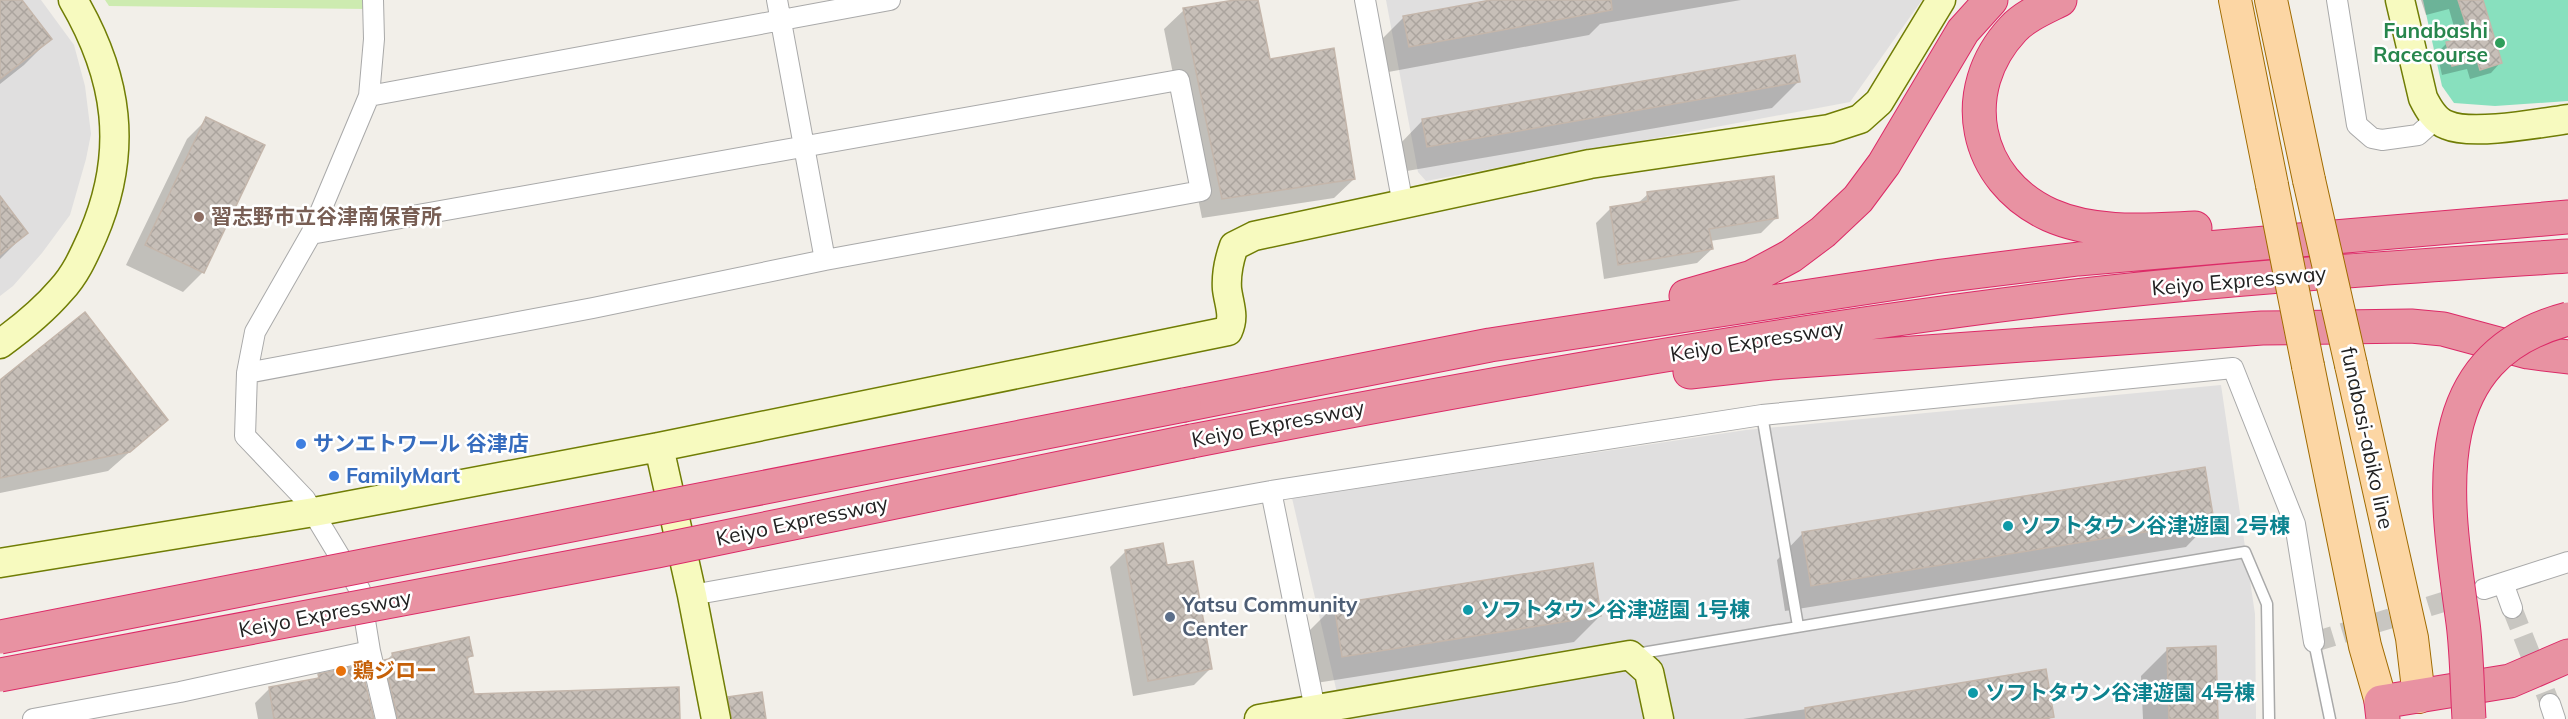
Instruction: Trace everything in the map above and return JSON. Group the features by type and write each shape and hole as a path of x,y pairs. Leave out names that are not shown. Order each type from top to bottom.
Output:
{"highway":[{"path":"1490,345 1717,288 1752,277 1791,256 1823,232 1858,199 1884,164 1963,31 1991,0"},
{"path":"2060,0 2034,13 2014,27 1995,51 1984,76 1978,104 1980,133 1990,160 2006,182 2026,200 2050,215 2111,229 2524,219"},
{"name":"Keiyo Expressway","path":"0,637 1490,345 1771,301 2078,259 2568,217"},
{"name":"Keiyo Expressway","path":"0,675 657,551 1192,441 1428,396 1790,335 2026,302 2183,285 2568,256"},
{"path":"2469,719 2463,626 2452,554 2449,508 2449,464 2454,429 2467,397 2485,366 2515,340 2544,326 2568,320"},
{"path":"1428,396 1652,377 1771,363 2262,328 2411,326 2443,329 2528,352 2568,357"},
{"path":"2382,710 2419,708 2510,681 2568,656"}],"main road":[{"name":"funabasi-abiko line","path":"2235,0 2365,646 2382,710"},
{"name":"funabasi-abiko line","path":"2271,0 2412,638 2419,708"}],"street":[{"path":"0,344 39,314 63,289 80,264 100,217 113,167 116,130 110,88 99,51 73,0"},
{"path":"373,0 374,39 369,96 311,234 255,332 247,373 245,436 305,499 360,590 370,651 386,719"},
{"path":"369,96 778,9 890,0"},
{"path":"1365,0 1403,206"},
{"path":"0,563 314,512 659,447 1228,331 1233,321 1227,287 1229,260 1234,246 1254,236 1403,206 1590,164 1829,129 1860,119 1879,102 1941,0"},
{"path":"2337,0 2357,125 2372,138 2382,140 2418,135 2437,118"},
{"path":"2400,0 2422,98 2437,118 2447,126 2471,129 2568,119"},
{"path":"778,9 825,260"},
{"path":"247,373 593,308 825,260 1201,191 1179,80 311,234"},
{"path":"692,595 1271,491 1762,415 2233,368 2295,524 2314,642"},
{"path":"659,447 692,595 716,719"},
{"path":"1271,491 1316,715"},
{"path":"2512,608 2494,586 2568,562"},
{"path":"34,719 180,692 370,651"},
{"path":"1259,719 1316,715 1630,655 1649,672 1659,719"}],"lane":[{"path":"1762,415 1798,626"},
{"path":"1630,655 2246,552 2267,604 2269,719"},
{"path":"2314,642 2330,719"}],"shaded area":[{"path":"0,0 41,0 74,45 85,86 91,134 70,215 42,253 13,286 0,296"},
{"path":"1386,0 1922,0 1850,102 1426,181 1418,172"},
{"path":"2221,385 2255,614 2256,719 1343,719 1292,498 1746,430"}],"green space":[{"path":"105,0 366,0 368,9 109,6"},
{"name":"Funabashi Racecourse","path":"2423,0 2568,0 2568,101 2495,106 2454,103 2442,86"}],"building":[{"path":"0,0 22,0 52,39 0,79"},
{"path":"1235,0 1258,0 1270,59 1334,48 1355,179 1222,199 1183,8"},
{"path":"1491,0 1611,0 1612,10 1409,47 1403,16"},
{"path":"2458,0 2483,0 2502,63 2480,70 2477,60 2452,66 2446,42 2470,37"},
{"path":"1795,55 1800,82 1427,147 1422,119"},
{"path":"206,117 265,145 204,273 145,245"},
{"path":"1774,176 1778,218 1709,229 1713,249 1618,265 1610,207 1648,201 1647,192"},
{"path":"0,196 28,233 0,255"},
{"path":"85,312 168,420 130,452 0,478 0,380"},
{"name":"ソフトタウン谷津遊園 2号棟","path":"2205,467 2214,521 1811,586 1802,532"},
{"name":"Yatsu Community Center","path":"1163,543 1167,565 1193,561 1212,669 1148,681 1125,550"},
{"name":"ソフトタウン谷津遊園 1号棟","path":"1593,563 1601,616 1342,657 1334,604"},
{"path":"469,637 473,656 467,657 474,694 679,687 680,719 398,719 384,660 393,658 392,653"},
{"path":"2216,646 2218,719 2169,719 2167,648"},
{"path":"361,665 374,719 274,719 269,687 319,678 318,674"},
{"name":"ソフトタウン谷津遊園 4号棟","path":"2046,669 2054,717 2041,719 1806,719 1805,708"},
{"path":"762,692 766,719 732,719 728,697"}],"tunnel":[{"path":"2314,642 2469,594"},
{"path":"2512,608 2550,704"}],"place":[{"name":"Funabashi Racecourse","path":"2500,43"},
{"name":"習志野市立谷津南保育所","path":"199,217"},
{"name":"サンエトワール 谷津店","path":"301,444"},
{"name":"FamilyMart","path":"334,476"},
{"name":"ソフトタウン谷津遊園 2号棟","path":"2008,526"},
{"name":"ソフトタウン谷津遊園 1号棟","path":"1468,610"},
{"name":"Yatsu Community Center","path":"1170,617"},
{"name":"鶏ジロー","path":"341,671"},
{"name":"ソフトタウン谷津遊園 4号棟","path":"1973,693"}]}
